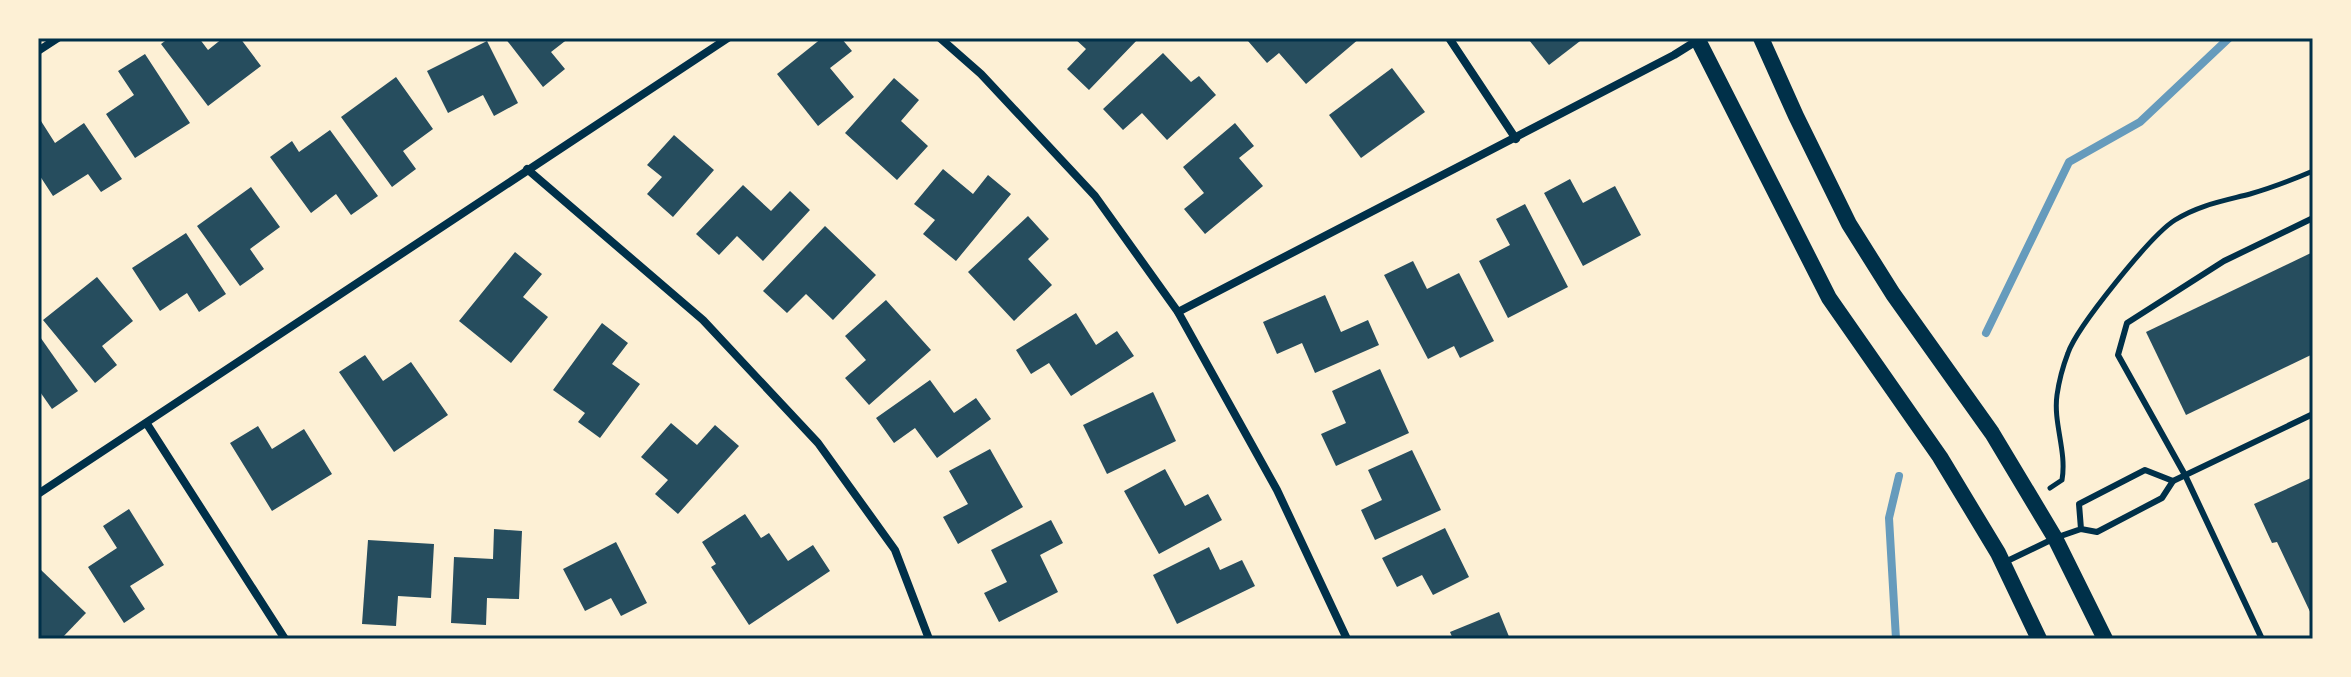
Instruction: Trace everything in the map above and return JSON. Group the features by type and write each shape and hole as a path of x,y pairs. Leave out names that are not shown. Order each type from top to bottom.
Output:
{"main road":[{"path":"1761,38 1849,224 1893,294 1992,433 2055,538 2105,639"},
{"path":"1699,39 1829,298 1940,457 2003,563 2039,639"}],"street":[{"path":"38,51 58,38"},
{"path":"38,494 728,38"},
{"path":"940,38 981,74 1095,196 1178,312 1277,490 1347,639"},
{"path":"1449,38 1516,139"},
{"path":"1178,312 1516,139 1699,39"},
{"path":"527,169 703,320 818,443 895,550 929,639"},
{"path":"147,424 285,639"}],"lane":[{"path":"2262,639 2185,475 2118,355 2127,323 2224,261 2313,218"},
{"path":"2003,563 2081,529 2097,532 2162,498 2173,481 2313,414"},
{"path":"2081,529 2079,504 2145,470 2173,481"}],"building":[{"path":"169,38 199,38 208,50 223,38 240,38 261,66 208,106 161,44"},
{"path":"505,38 569,38 551,52 565,69 543,87"},
{"path":"822,38 841,38 852,51 830,68 854,97 818,126 777,74"},
{"path":"1074,38 1139,38 1089,90 1067,69 1086,49"},
{"path":"1252,38 1360,38 1306,84 1279,53 1267,63 1248,41"},
{"path":"1584,38 1549,65 1529,40"},
{"path":"487,41 518,103 494,116 483,95 448,113 427,71"},
{"path":"1163,53 1191,82 1199,76 1216,95 1167,140 1142,113 1123,130 1103,109"},
{"path":"145,54 190,123 135,158 106,114 134,95 118,71"},
{"path":"1392,68 1425,112 1361,158 1329,115"},
{"path":"396,77 433,129 403,151 416,169 392,187 341,117"},
{"path":"894,78 919,100 901,121 928,146 897,180 845,133"},
{"path":"41,121 55,143 84,123 122,179 101,192 88,174 53,196 38,173 38,123"},
{"path":"1235,123 1254,146 1239,158 1263,186 1205,234 1184,209 1204,193 1183,167"},
{"path":"330,130 378,196 351,215 336,194 311,213 270,157 292,141 299,152"},
{"path":"674,135 714,170 673,217 647,194 662,177 647,165"},
{"path":"943,169 973,194 988,175 1011,194 956,261 923,234 935,220 914,204"},
{"path":"1570,179 1583,203 1615,186 1641,235 1583,266 1544,193"},
{"path":"743,185 771,211 790,191 810,210 763,261 737,236 719,255 696,234"},
{"path":"251,187 280,227 250,249 264,269 240,286 197,226"},
{"path":"1525,204 1568,287 1508,318 1479,261 1510,245 1496,219"},
{"path":"1028,216 1049,239 1028,259 1052,285 1014,321 968,272"},
{"path":"825,226 876,275 833,320 806,294 787,313 763,291"},
{"path":"186,233 226,294 199,312 187,293 160,311 132,268"},
{"path":"515,252 542,274 523,297 548,317 511,363 459,321"},
{"path":"2313,252 2313,354 2186,415 2146,332"},
{"path":"1413,261 1427,289 1459,273 1494,341 1460,358 1454,346 1428,359 1384,275"},
{"path":"97,277 133,321 102,346 117,365 95,383 43,320"},
{"path":"1325,295 1341,332 1368,320 1379,345 1315,373 1302,343 1277,354 1263,322"},
{"path":"886,300 931,350 869,405 845,378 866,360 845,336"},
{"path":"1076,313 1096,345 1117,331 1134,356 1071,396 1049,363 1031,374 1016,350"},
{"path":"602,323 628,343 612,364 640,384 600,438 578,422 585,413 553,390"},
{"path":"38,334 78,391 52,409 38,389"},
{"path":"365,355 383,381 411,362 448,415 394,452 339,372"},
{"path":"1380,369 1409,433 1336,466 1321,434 1346,423 1332,391"},
{"path":"930,380 954,413 976,398 991,419 937,458 915,428 894,443 876,418"},
{"path":"1153,392 1176,441 1107,474 1083,425"},
{"path":"671,423 697,445 715,425 739,446 678,514 655,494 668,480 641,457"},
{"path":"258,426 272,449 304,429 332,474 272,511 230,443"},
{"path":"990,449 1023,507 958,544 943,517 968,504 949,471"},
{"path":"1412,450 1441,510 1375,540 1361,510 1382,500 1368,470"},
{"path":"1165,469 1185,506 1208,494 1222,520 1159,554 1124,491"},
{"path":"2313,477 2313,618 2277,542 2272,543 2254,504"},
{"path":"129,509 164,565 130,586 145,609 124,623 88,567 117,548 103,526"},
{"path":"745,514 761,538 769,533 788,561 813,545 830,571 749,625 711,567 716,564 702,542"},
{"path":"1051,520 1063,543 1040,555 1058,592 999,622 984,593 1007,582 991,550"},
{"path":"1445,528 1469,577 1433,595 1422,575 1397,587 1382,558"},
{"path":"494,529 522,531 519,599 487,598 486,625 451,623 454,557 493,559"},
{"path":"368,540 434,544 431,598 398,596 396,626 362,624"},
{"path":"616,542 647,603 621,616 611,598 585,611 563,569"},
{"path":"1209,547 1220,570 1242,560 1255,586 1177,624 1153,575"},
{"path":"40,569 86,613 61,639 38,639"},
{"path":"1499,612 1510,639 1453,639 1450,632"}],"waterway":[{"path":"1986,333 2069,162 2140,122 2229,38"},
{"path":"1896,639 1889,518 1899,476"}]}
